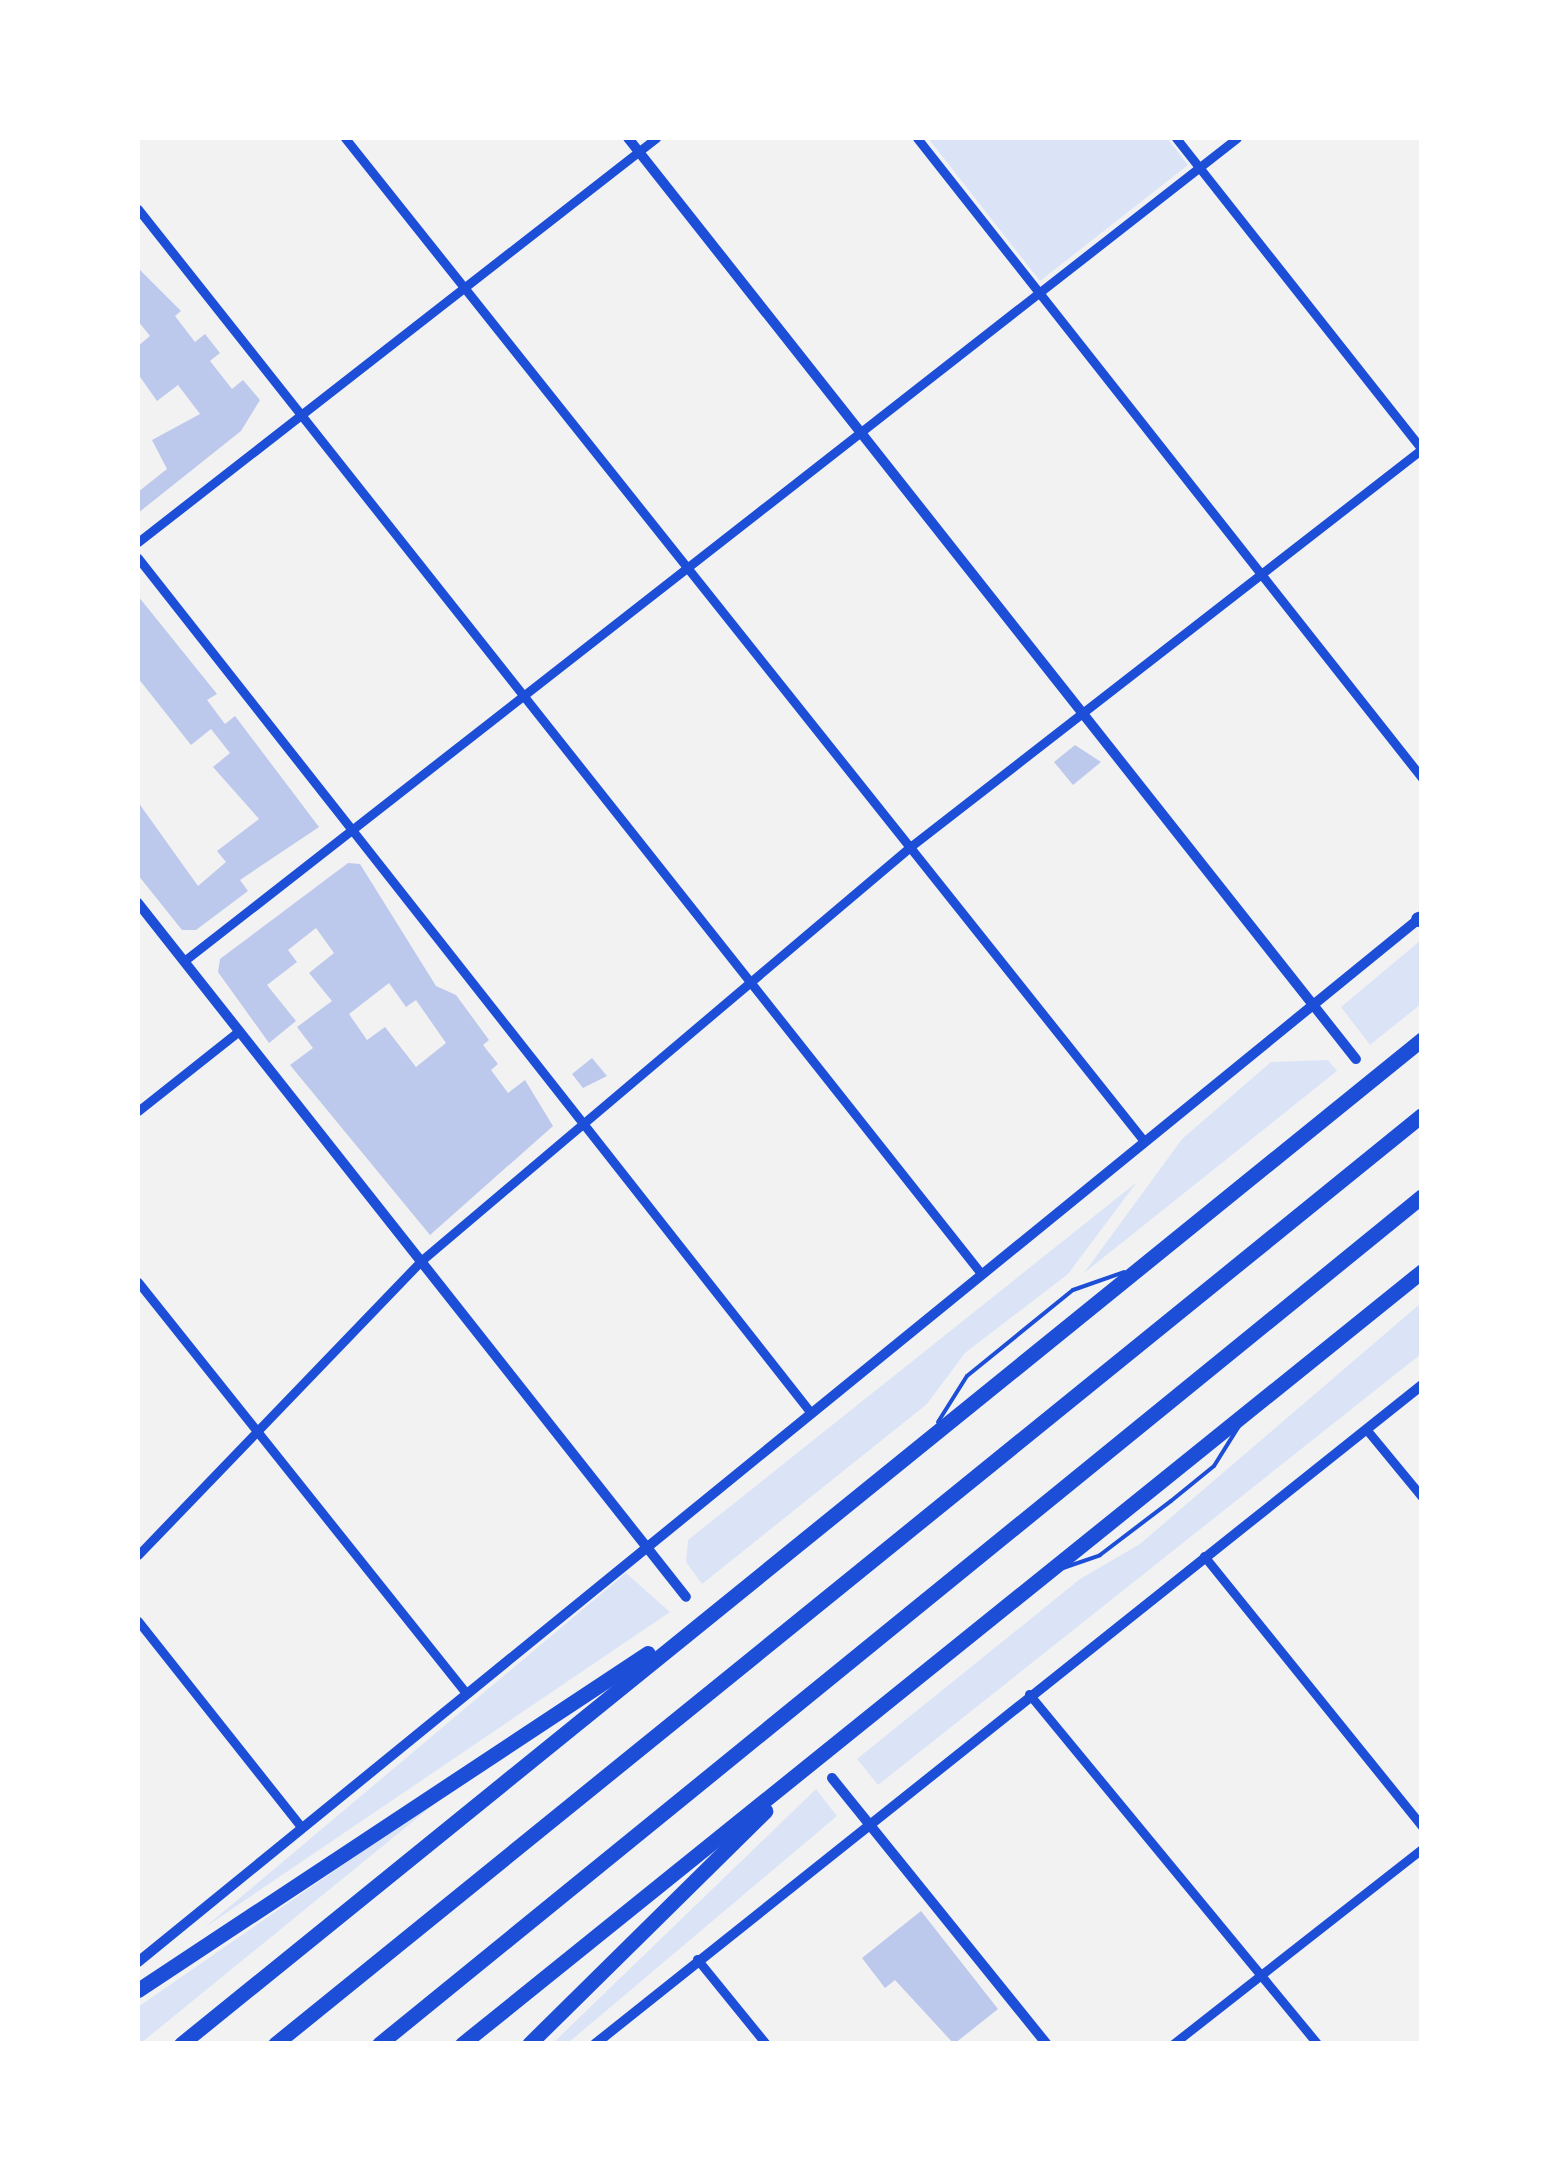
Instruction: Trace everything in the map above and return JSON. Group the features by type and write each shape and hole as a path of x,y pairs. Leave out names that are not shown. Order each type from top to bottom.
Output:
{"highway":[{"path":"181,2044 728,1597 1422,1039"},
{"path":"275,2044 1422,1115"},
{"path":"380,2044 1419,1198"},
{"path":"462,2044 1422,1271"},
{"path":"138,1990 690,1628"},
{"path":"529,2044 803,1771"}],"street":[{"path":"345,138 1144,1141"},
{"path":"628,138 1085,710 1356,1059"},
{"path":"138,542 656,138"},
{"path":"917,138 1260,578 1422,778"},
{"path":"138,1555 422,1260 910,847 1421,449 1176,138"},
{"path":"184,961 1237,138"},
{"path":"138,209 299,416 525,694 748,986 980,1272"},
{"path":"138,558 808,1409"},
{"path":"138,903 686,1596"},
{"path":"138,1962 808,1409 1144,1141 1310,1001 1420,918"},
{"path":"138,1111 239,1031"},
{"path":"138,1282 254,1432 466,1692"},
{"path":"595,2044 866,1820 1422,1384"},
{"path":"1366,1430 1422,1496"},
{"path":"1204,1556 1422,1826"},
{"path":"138,1621 301,1827"},
{"path":"1029,1694 1318,2044"},
{"path":"832,1778 1046,2044"},
{"path":"1173,2044 1422,1850"},
{"path":"696,1959 766,2044"}],"lane":[{"path":"929,1436 967,1376 1073,1290 1138,1267"}],"shaded area":[{"path":"928,138 1167,138 1188,165 1040,281"},
{"path":"1421,940 1421,1004 1370,1045 1341,1007"},
{"path":"1328,1060 1337,1071 1084,1273 1182,1139 1271,1062"},
{"path":"1137,1182 1068,1274 965,1353 927,1404 702,1584 686,1562 688,1540"},
{"path":"1421,1303 1421,1354 878,1785 857,1759 1080,1579 1140,1544"},
{"path":"626,1573 670,1612 204,1928"},
{"path":"454,1788 141,2043 138,2043 138,2007"},
{"path":"816,1789 837,1816 568,2043 553,2043"}],"building":[{"path":"138,268 181,311 175,316 195,342 205,334 220,353 210,361 232,389 243,380 260,400 241,431 138,513 138,492 167,469 152,440 200,414 178,385 157,401 138,374 138,346 150,336 138,321"},
{"path":"138,596 217,694 207,700 225,724 235,716 319,827 240,880 248,891 196,930 182,930 138,875 138,802 198,886 226,862 217,851 259,819 213,767 230,753 211,729 191,745 138,678"},
{"path":"1075,745 1101,762 1073,785 1054,762"},
{"path":"348,863 360,864 436,986 456,995 489,1040 483,1045 498,1064 491,1070 508,1093 525,1080 553,1126 430,1235 290,1065 313,1048 297,1027 332,1001 309,973 334,953 316,928 288,950 297,962 267,985 296,1021 269,1043 218,972 220,959","holes":["389,983 406,1007 416,1000 446,1043 416,1067 385,1027 367,1040 349,1014"]},
{"path":"592,1058 607,1076 583,1088 572,1074"},
{"path":"921,1911 998,2009 954,2044 895,1980 885,1988 862,1958"}]}
